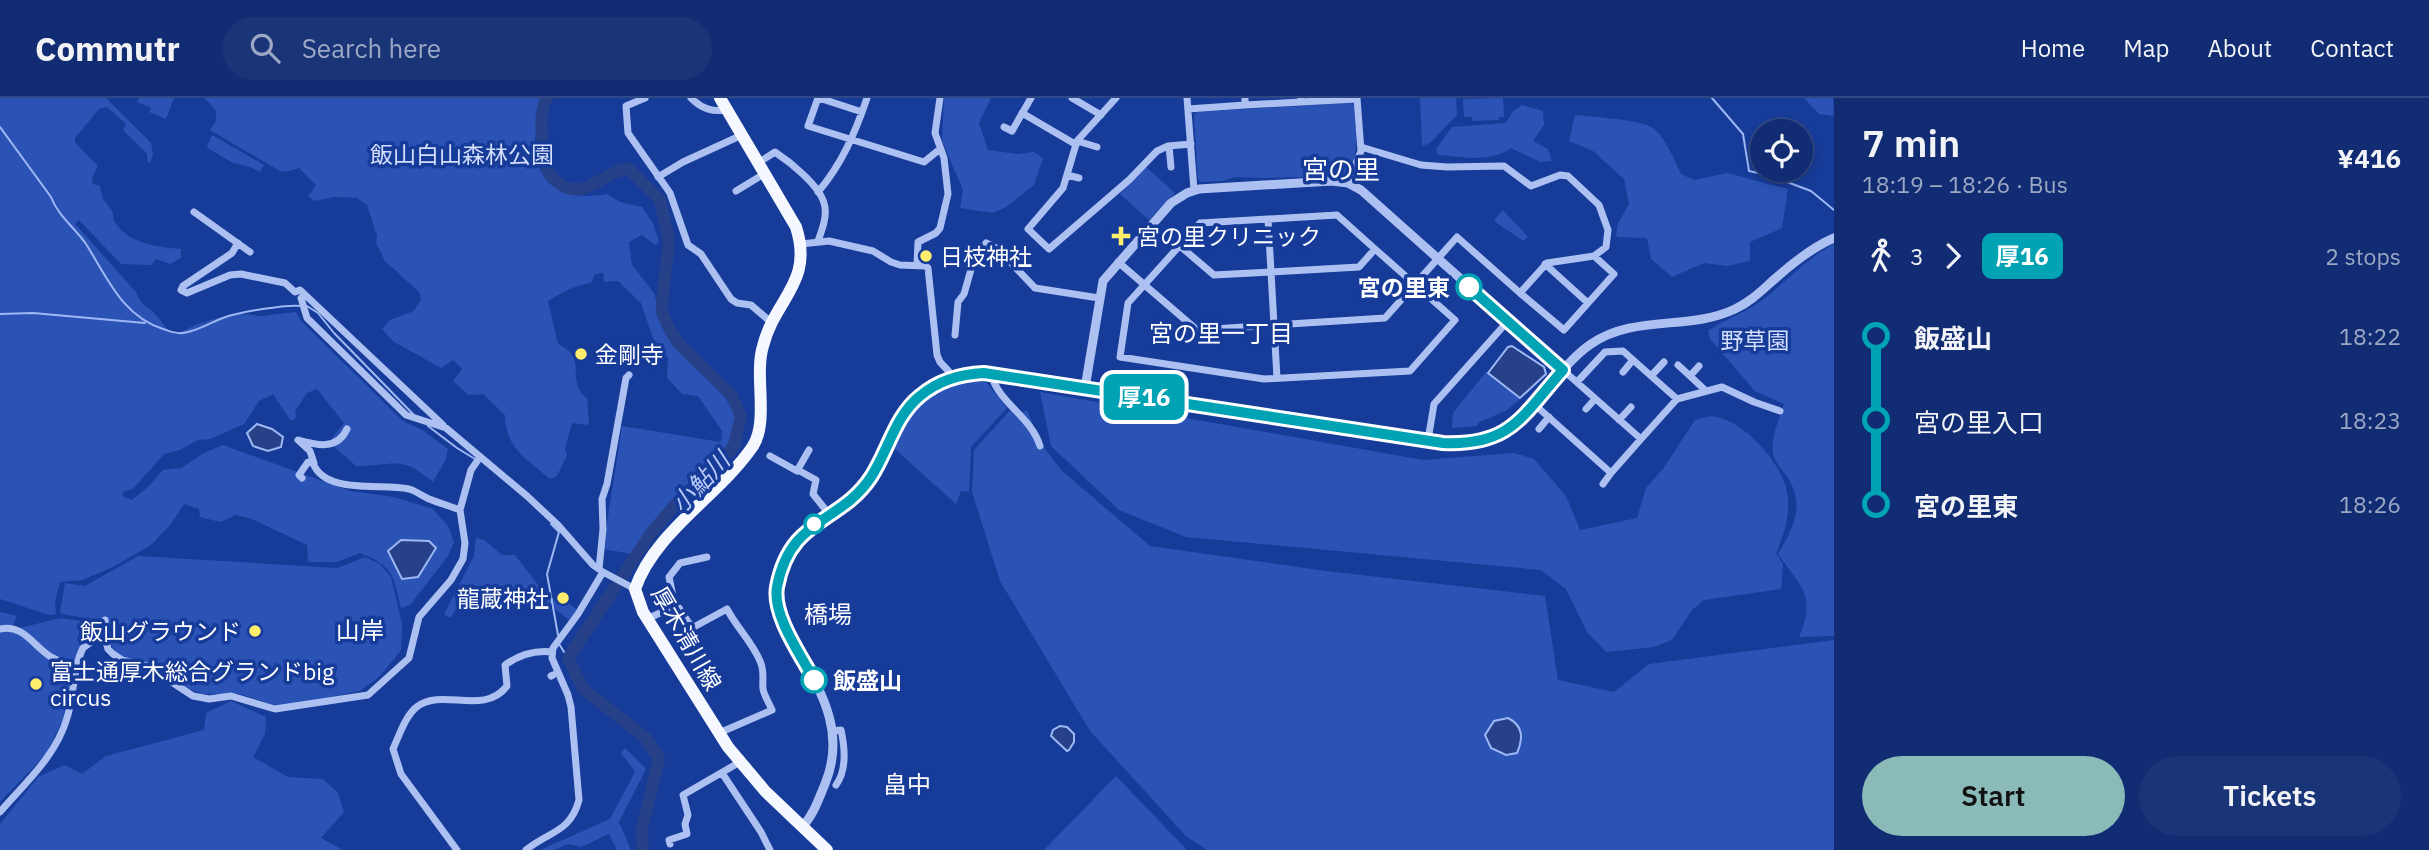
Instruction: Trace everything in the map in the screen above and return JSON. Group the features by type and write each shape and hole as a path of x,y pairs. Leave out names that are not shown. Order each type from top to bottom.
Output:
{"main road":[{"path":"723,104 796,228 801,244"},
{"name":"厚木清川線","path":"801,244 800,268 766,334 759,360 760,422 755,442 739,463 646,563 632,587 647,619 740,762 765,791 827,850"}],"street":[{"path":"645,98 626,106 628,133 670,193 688,245 701,254 731,299 737,303 751,305 772,323"},
{"path":"691,98 714,111 723,104"},
{"path":"862,112 818,98 808,126 924,162 940,149"},
{"path":"818,192 852,140 867,98"},
{"path":"917,264 918,242 940,228 948,194 944,158 935,133 940,98"},
{"path":"1004,127 1012,131 1030,98"},
{"path":"1072,98 1101,115"},
{"path":"1116,98 1076,142 1063,188 1054,205 1028,229 1049,248 1129,180 1154,154 1169,146 1191,144"},
{"path":"1187,98 1194,190"},
{"path":"1188,109 1245,102 1357,99 1361,147 1348,183"},
{"path":"1023,113 1076,142 1097,147"},
{"path":"658,177 683,162 742,135"},
{"path":"1169,146 1171,167"},
{"path":"1361,147 1421,165 1506,167 1531,187 1560,175 1568,176 1599,205 1608,230 1607,244 1601,253 1594,256 1545,264 1520,293"},
{"path":"736,191 775,152 795,167 818,192 825,204 825,219 818,241"},
{"path":"1066,175 1079,178"},
{"path":"1085,388 1103,281 1171,203 1194,190 1332,181 1348,183 1361,190 1641,439"},
{"path":"194,212 250,252"},
{"path":"1337,215 1455,320 1411,370 1264,379 1120,357 1128,303 1180,246 1200,223 1337,215"},
{"path":"1268,219 1278,378"},
{"path":"1118,262 1197,330 1385,318 1457,237 1564,330 1614,274 1594,256"},
{"path":"803,826 815,808 827,779 832,756 833,731 824,699 786,629 778,607 776,591 781,571 792,547 802,535 850,499 870,479 911,404 934,386 954,377 991,374 1428,440 1479,442 1492,438 1516,423 1563,370 1591,344 1619,330 1715,317 1735,309 1759,295 1799,259 1834,238"},
{"path":"955,335 958,302 964,295 972,265 987,240 1035,288 1099,298"},
{"path":"801,244 829,241 873,251 900,265 925,265 928,268 937,355 954,377"},
{"path":"237,243 232,253 181,290 187,293 230,275 242,274 285,284 295,292 300,290 446,428 558,525 603,572 632,587"},
{"path":"1180,246 1214,275 1359,267 1375,249"},
{"path":"1545,264 1588,303"},
{"path":"305,295 301,298 306,318 406,415 446,428"},
{"path":"1428,440 1434,404 1508,321"},
{"path":"1577,382 1605,352 1623,351 1677,399"},
{"path":"1623,372 1633,360"},
{"path":"1651,376 1664,362"},
{"path":"1678,365 1706,391"},
{"path":"1690,376 1699,366"},
{"path":"991,374 1000,396 1032,427 1040,446"},
{"path":"526,850 566,825 579,800 571,707 552,652 603,572 602,499 626,378 629,375"},
{"path":"1603,484 1677,399 1722,387 1775,411"},
{"path":"1586,409 1595,399"},
{"path":"1534,404 1611,473"},
{"path":"1619,420 1631,407"},
{"path":"1539,429 1549,417"},
{"path":"347,429 341,439 324,446 298,440 310,451 316,471 326,480 412,490 460,510"},
{"path":"798,470 809,450"},
{"path":"770,456 816,480 813,494 829,514"},
{"path":"105,620 105,638 110,652 118,658 147,666 188,694 201,698 231,696 275,709 366,696 409,658 419,617 451,580 463,559 465,543 460,510 471,470 480,457"},
{"path":"302,478 299,475 308,462 314,463"},
{"path":"707,557 680,563 668,578 675,606 692,628 727,609 760,659 765,673 763,689 772,710 719,733"},
{"path":"647,619 675,606"},
{"path":"0,629 14,628 24,633 49,656 78,665"},
{"path":"0,812 43,764 58,739 69,713 80,653 85,645 105,638"},
{"path":"457,850 401,774 393,749 411,713 419,704 433,701 482,700 499,695 507,686 505,664 521,656 542,651 552,652"},
{"path":"833,731 841,730 844,742 842,777 836,785"},
{"path":"669,840 687,834 685,824 688,809 683,795 740,762"},
{"path":"722,773 770,850"}],"green space":[{"path":"0,98 106,98 151,143 153,155 150,163 147,154 123,130 126,124 107,107 99,109 75,138 75,142 98,166 92,178 93,184 100,186 103,199 121,229 144,243 181,249 181,258 170,264 156,259 151,265 121,264 79,220 75,224 136,292 142,303 169,330 176,334 234,313 262,316 296,312 301,321 403,421 424,431 448,449 446,459 433,482 413,468 397,463 356,466 329,442 344,423 317,389 307,393 295,411 296,418 291,421 273,394 259,401 244,424 210,439 198,440 180,450 164,454 133,489 124,491 122,496 132,500 163,470 181,468 204,453 223,445 350,491 394,497 433,509 448,526 454,542 448,556 410,605 401,608 396,587 386,567 360,553 337,562 308,562 307,545 252,519 236,515 220,522 200,517 199,509 184,504 171,524 151,545 113,567 82,580 60,582 55,601 56,614 49,615 0,599"},
{"path":"139,98 174,98 166,119 149,112 151,108 137,102"},
{"name":"飯山白山森林公園","path":"204,98 550,98 546,102 535,139 539,169 554,187 565,193 592,196 607,194 620,202 642,207 653,223 659,242 655,245 642,235 629,242 632,265 654,293 664,328 711,376 744,427 740,448 706,486 690,486 632,554 603,549 622,426 721,442 722,431 698,396 682,394 667,378 668,358 656,347 641,303 618,281 604,282 603,273 595,274 591,283 569,289 548,301 558,344 573,356 577,384 587,398 589,422 587,425 572,423 565,449 567,455 557,476 550,479 513,444 505,415 483,394 469,395 453,381 462,369 453,360 441,368 394,342 382,329 390,320 414,311 421,299 419,292 385,261 376,243 377,236 367,205 357,198 335,197 314,201 308,196 316,185 299,168 280,171 210,130 216,121 216,110"},
{"path":"944,98 991,98 979,123 988,150 1017,154 1034,152 1043,158 1034,185 1006,207 993,213 960,208 963,190 942,141"},
{"path":"1420,98 1456,98 1457,115 1430,143 1422,146"},
{"path":"1503,98 1504,117 1499,117 1499,120 1472,121 1472,117 1464,117 1463,99"},
{"path":"1804,98 1833,98 1834,116 1819,114"},
{"path":"1351,103 1354,106 1355,153 1343,176 1198,180 1194,115 1197,112"},
{"path":"1522,105 1543,111 1544,125 1533,141 1548,149 1552,161 1540,162 1511,148 1503,153 1485,157 1438,155 1436,149 1452,127 1506,123 1513,111"},
{"path":"1575,115 1644,124 1656,130 1665,142 1681,174 1694,180 1727,173 1750,179 1750,182 1788,189 1782,228 1750,242 1750,261 1727,266 1704,263 1672,277 1651,259 1647,238 1616,237 1618,223 1629,204 1624,179 1593,151 1569,141"},
{"path":"212,135 264,165 260,172 233,163 209,149 207,146"},
{"path":"1146,167 1175,193 1149,220 1120,194"},
{"path":"1503,210 1528,237 1523,241 1494,220"},
{"name":"野草園","path":"1834,244 1834,636 1799,637 1807,611 1804,592 1778,554 1792,526 1796,507 1793,487 1773,453 1774,434 1784,404 1755,391 1710,339 1708,331 1761,301"},
{"path":"1486,372 1520,399 1507,410 1478,423 1477,426 1452,427 1453,413"},
{"path":"964,382 986,382 1007,408 971,447 969,492 961,491 956,504 894,448 920,406 938,392"},
{"path":"1040,392 1423,460 1514,453 1534,459 1566,496 1580,530 1637,518 1646,488 1663,469 1695,420 1717,417 1741,428 1764,449 1786,488 1787,521 1776,553 1783,564 1781,589 1704,600 1692,610 1672,640 1654,647 1606,652 1587,632 1566,589 1541,570 1186,537 1119,510 1051,446"},
{"path":"1013,407 1018,414 1027,410 1035,436 1062,471 1150,546 1326,571 1545,596 1558,680 1614,692 1649,664 1834,640 1834,850 1207,850 1186,836 1090,731 1000,581 972,492 974,450"},
{"path":"476,538 484,540 502,555 515,555 539,586 536,592 506,594 495,600 474,585 450,618 444,614 474,556"},
{"name":"飯山グラウンド","path":"138,556 337,568 365,557 380,564 391,577 402,624 401,650 380,676 360,691 281,707 240,694 203,694 186,688 143,661 124,658 116,652 111,645 106,619 102,621 60,612 65,583 85,586"},
{"path":"550,596 559,604 566,601 577,610 569,620 546,602"},
{"name":"富士通厚木総合グランドbig circus","path":"0,612 17,616 11,630 61,618 101,624 102,636 87,640 81,647 66,713 46,754 0,802"},
{"path":"231,701 266,717 265,734 253,757 288,777 323,779 338,793 344,812 321,838 343,850 0,850 0,824 38,777 65,765 82,774 106,756 204,730 206,713"},
{"path":"625,748 646,769 619,822 631,850 617,850 609,834 581,847 568,844 554,850 540,850 610,819 635,772 621,753"},
{"path":"1116,776 1187,850 1044,850"}],"shaded area":[{"path":"1512,346 1544,367 1546,374 1520,398 1488,373 1508,347"},
{"path":"257,424 272,429 283,437 281,447 268,451 253,446 247,433"},
{"path":"401,540 429,541 436,548 418,577 402,579 388,551"},
{"path":"1508,718 1517,725 1521,738 1517,753 1506,755 1491,748 1485,735 1494,721"},
{"path":"1060,726 1067,727 1074,734 1074,742 1067,751 1051,736 1053,730"}],"waterway":[{"name":"小鮎川","path":"547,98 541,131 545,162 552,178 570,189 579,189 629,169 660,200 669,240 662,313 678,343 732,396 741,417 734,445 725,458 674,506 651,533 568,658 583,689 646,738 659,759 642,829 643,850"},
{"path":"1712,98 1743,134 1749,171 1811,191 1834,210"},
{"path":"0,127 58,210 86,244 117,294 137,315 149,323 183,333 240,313 274,307 302,306"},
{"path":"307,306 318,313 413,414"},
{"path":"0,314 33,313 145,323"},
{"path":"428,426 475,459"},
{"path":"551,524 559,532 547,574 558,635"},
{"path":"559,644 568,658"}],"bus line":[{"name":"厚16","path":"814,680 786,629 778,607 776,591 781,571 792,547 802,535 841,506 870,479 911,404 934,386 954,377 984,373 1443,443 1479,442 1503,432 1522,418 1563,370 1469,287"}],"place":[{"name":"宮の里クリニック","path":"1121,236"},
{"name":"日枝神社","path":"926,256"},
{"name":"宮の里東","path":"1469,287"},
{"name":"金剛寺","path":"581,354"},
{"name":"龍蔵神社","path":"563,598"},
{"name":"飯山グラウンド","path":"255,631"},
{"name":"飯盛山","path":"814,680"},
{"name":"富士通厚木総合グランドbig circus","path":"36,684"}],"district":[{"name":"宮の里","path":"1341,169"},
{"name":"宮の里一丁目","path":"1221,333"},
{"name":"橋場","path":"828,614"},
{"name":"山岸","path":"360,630"},
{"name":"畠中","path":"907,784"}]}
